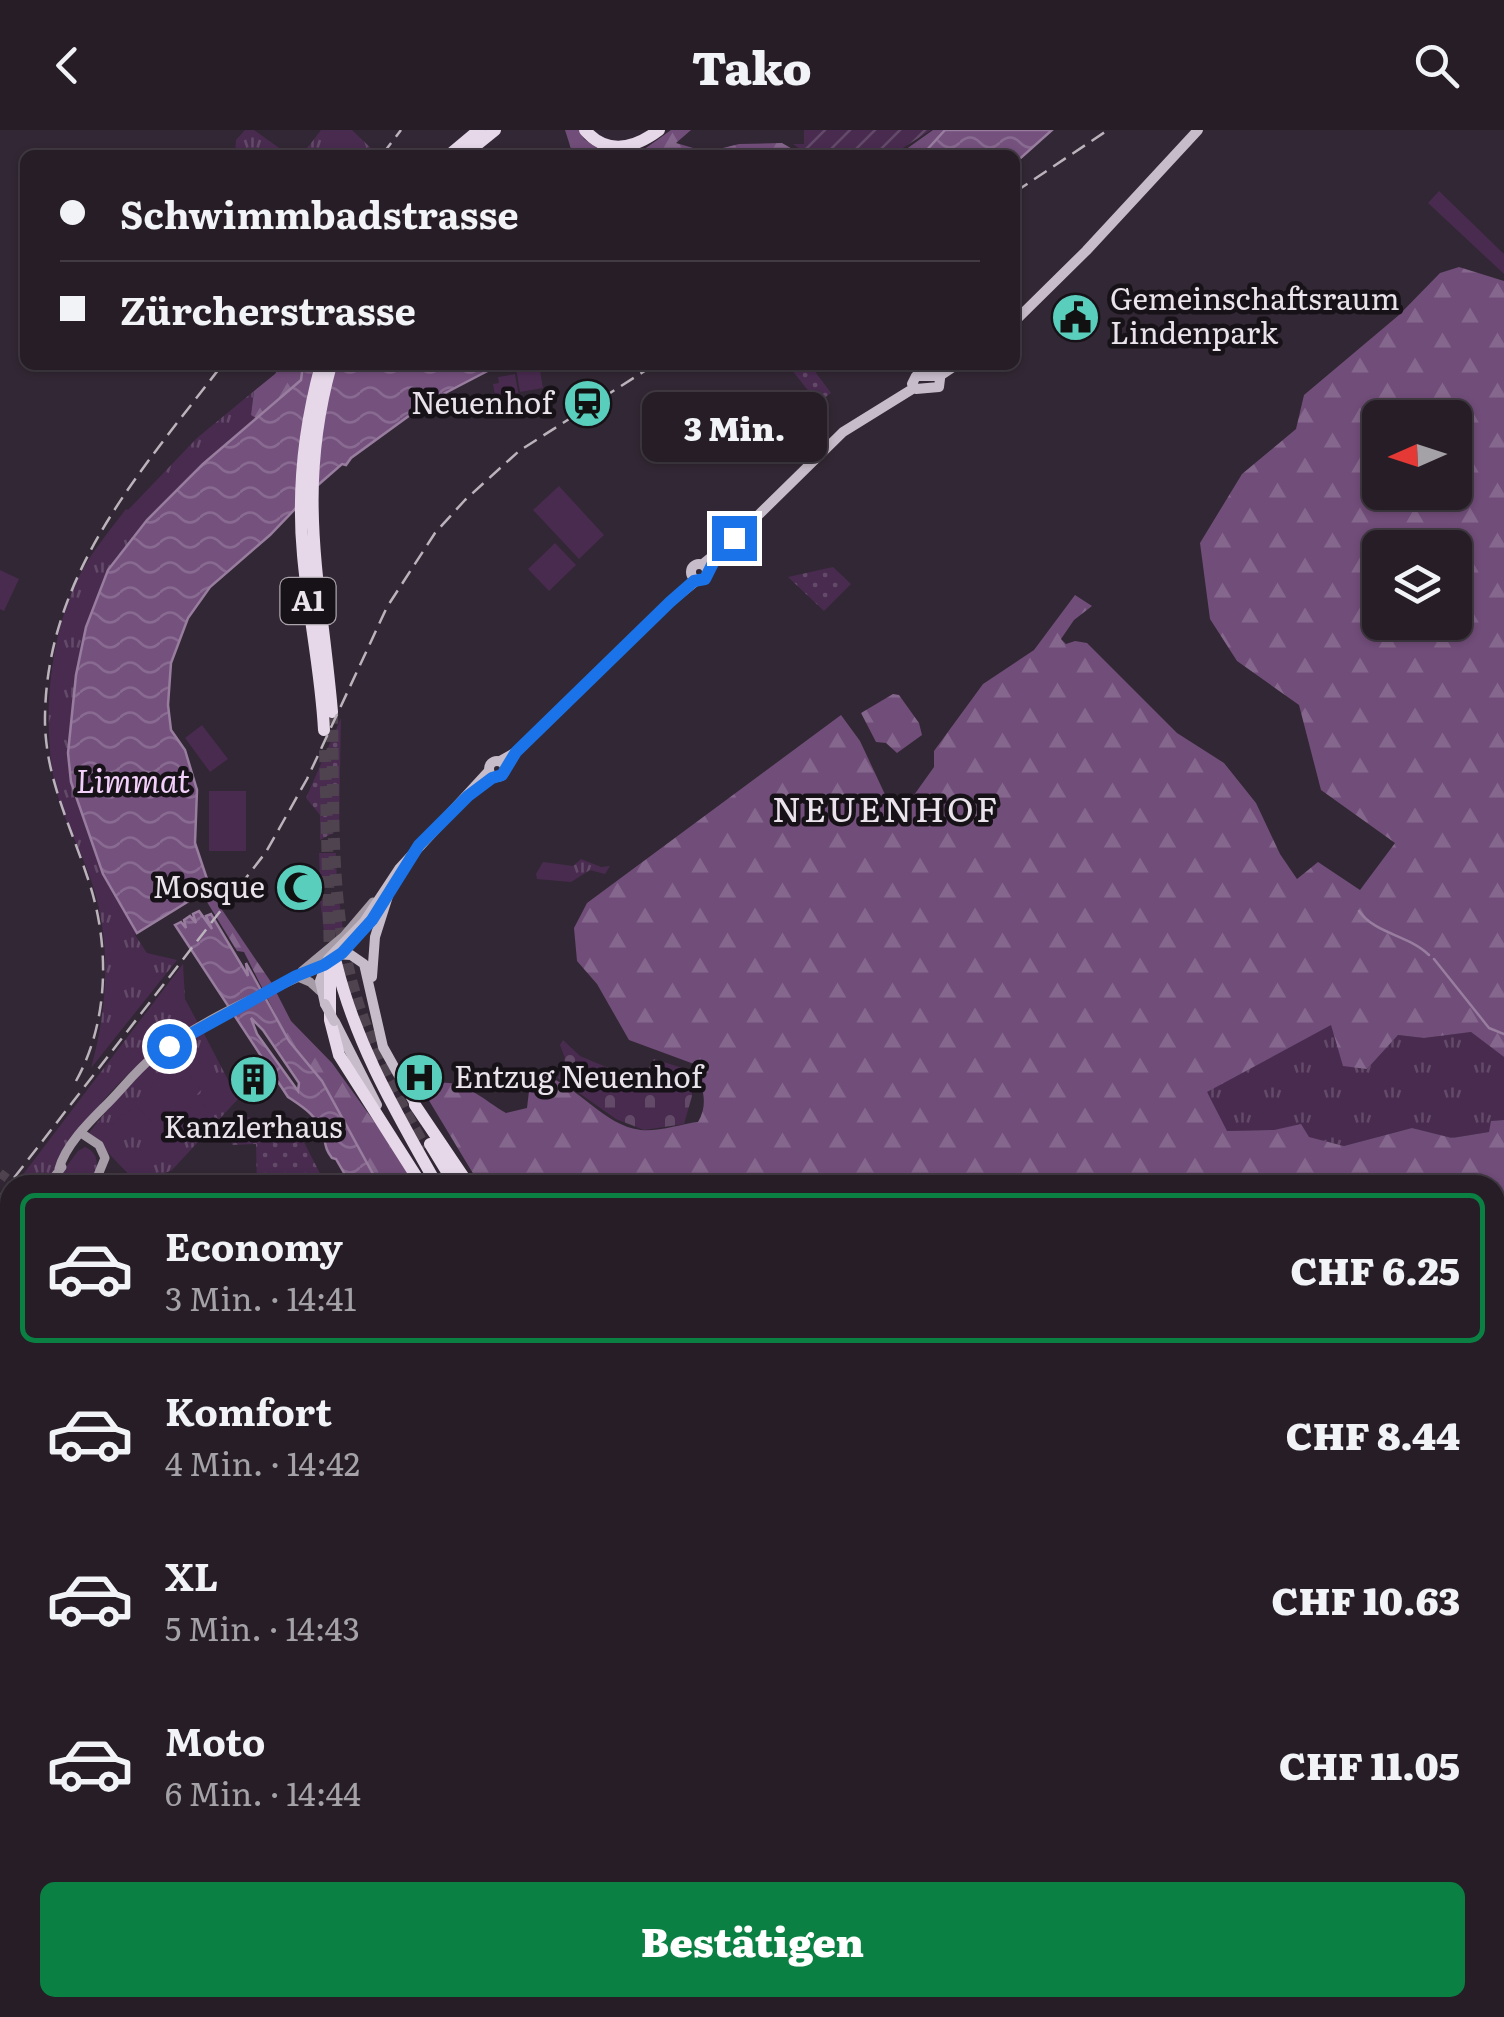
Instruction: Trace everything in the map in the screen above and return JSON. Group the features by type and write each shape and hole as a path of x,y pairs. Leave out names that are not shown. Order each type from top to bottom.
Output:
{"highway":[{"path":"454,150 478,130"},
{"path":"470,150 495,130"},
{"path":"585,130 598,142 614,147 636,144 661,130"},
{"path":"631,150 661,130"},
{"name":"A1","path":"320,370 305,442 306,516 324,730"},
{"name":"A1","path":"330,370 306,516 332,712"},
{"path":"331,960 330,1020 336,1049 414,1175"},
{"path":"331,960 370,1065 429,1175"},
{"path":"372,1096 427,1175"},
{"path":"415,1105 462,1175"},
{"path":"441,1175 428,1146 450,1175"}],"main road":[{"path":"1020,316 1099,238 1198,130"},
{"path":"323,998 320,977 407,861 492,774 502,775 503,764 694,577 694,566 705,568 843,432 914,388 912,380 916,376 938,377 948,370"},
{"path":"371,998 373,946 384,895"},
{"path":"55,1175 129,1078 169,1046 296,976 351,955 364,964 386,1054 452,1175"},
{"path":"296,976 310,982 323,998 415,1175"},
{"path":"86,1138 103,1166 99,1175"}],"green space":[{"path":"245,130 254,130 282,150 235,150 236,140"},
{"path":"321,130 352,130 373,150 306,150"},
{"path":"565,130 579,130 584,139 600,150 571,150"},
{"path":"671,130 691,130 676,143 700,150 643,150"},
{"path":"804,130 931,130 900,150 801,150 793,144 804,144"},
{"path":"933,130 945,130 927,150 905,150"},
{"path":"782,143 794,150 715,150 739,144"},
{"path":"1439,191 1504,254 1504,274 1428,203"},
{"path":"1459,267 1504,281 1504,1057 1471,1032 1424,1038 1398,1035 1367,1069 1343,1066 1331,1025 1207,1092 1227,1131 1274,1130 1301,1124 1309,1137 1344,1146 1412,1128 1452,1138 1489,1132 1491,1121 1504,1120 1504,1175 474,1175 422,1089 434,1084 456,1084 506,1113 527,1108 529,1091 543,1075 628,1127 655,1130 698,1122 704,1100 694,1064 629,1040 597,984 577,961 574,928 587,903 841,715 860,741 889,803 914,795 934,767 934,751 983,684 1034,650 1075,595 1092,606 1074,620 1061,639 1066,644 1087,643 1177,733 1224,763 1256,803 1280,854 1297,879 1318,862 1360,890 1395,843 1321,790 1299,705 1237,661 1210,619 1200,543 1242,474 1296,429 1304,395 1399,315 1440,273"},
{"path":"278,370 303,370 302,380 256,418 251,415 254,391"},
{"path":"516,370 540,370 543,388 520,392"},
{"path":"792,370 814,370 831,393 818,403"},
{"path":"515,374 520,403 497,407 493,384 499,383 498,377"},
{"path":"254,391 251,414 256,418 147,521 108,570 86,627 76,675 68,753 71,782 103,874 135,935 147,953 177,960 91,1068 104,998 105,950 98,903 61,805 50,755 49,701 62,619 82,571 126,509 197,438"},
{"path":"559,486 604,535 579,559 533,510"},
{"path":"555,543 576,565 549,591 528,569"},
{"path":"833,567 851,584 824,611 788,577"},
{"path":"0,570 19,579 4,611 0,609"},
{"path":"893,694 899,695 919,723 922,735 897,753 886,743 876,742 861,713"},
{"path":"341,718 339,830 320,840 320,815 306,798"},
{"path":"202,725 228,759 210,772 185,738"},
{"path":"209,791 246,791 246,851 209,851"},
{"path":"319,853 336,853 337,883 320,884"},
{"path":"581,859 601,867 610,866 605,874 590,870 571,882 537,879 543,862 573,866"},
{"path":"214,898 271,982 291,1021 332,1063 409,1175 374,1175 322,1081 289,1041 244,952 237,951 207,902"},
{"path":"339,899 343,930 324,932 320,901"},
{"path":"183,964 185,999 199,1025 127,1075 93,1114 51,1175 23,1175"},
{"path":"1332,1024 1367,1069 1398,1035 1424,1038 1471,1032 1504,1057 1504,1120 1492,1121 1489,1132 1452,1138 1412,1128 1344,1146 1308,1137 1300,1125 1226,1131 1206,1092"},
{"path":"202,1030 238,1099 172,1170 161,1175 129,1175 89,1133 126,1088"},
{"path":"563,1040 580,1056 641,1082 654,1059 692,1071 692,1096 684,1124 644,1130 616,1119 558,1078 565,1058 560,1045"},
{"path":"177,1060 201,1090 195,1096 200,1094 205,1099 202,1103 214,1116 186,1142 167,1122 159,1129 136,1105 112,1123"},
{"path":"239,1112 265,1125 292,1119 321,1175 257,1175 256,1144 232,1145 231,1138 220,1134"},
{"path":"85,1147 94,1154 95,1175 60,1175"}],"water":[{"path":"945,130 1052,130 1020,159 1020,150 927,150"},
{"name":"Limmat","path":"302,370 489,370 428,402 346,465 342,464 210,587 188,618 171,663 168,705 171,730 185,750 197,790 195,843 210,888 137,933 103,874 71,782 68,753 76,675 86,627 108,570 147,520 203,464 301,380"},
{"path":"199,911 212,929 206,916 211,914 248,976 246,963 289,1041 322,1081 374,1175 345,1175 328,1152 318,1122 288,1097 175,925 181,922 186,928 184,920 190,916 196,923 193,914","holes":["251,1018 299,1083 298,1091 257,1034"]}],"waterway":[{"path":"1359,911 1374,925 1429,955"},
{"path":"1434,959 1489,1028 1504,1034"}],"tunnel":[{"path":"332,712 335,866 346,958 359,1008 378,1056 425,1148"},
{"path":"325,750 330,960"}],"railway":[{"path":"386,150 401,130"},
{"path":"1020,189 1108,130"},
{"path":"76,1081 95,1032 103,953 95,901 49,758 45,716 50,664 62,616 104,527 218,370"},
{"path":"16,1175 266,852 307,779 387,607 435,533 519,451 646,370"}],"place":[{"name":"Gemeinschaftsraum Lindenpark","path":"1075,317"},
{"name":"Neuenhof","path":"588,404"},
{"name":"Mosque","path":"300,888"},
{"name":"Entzug Neuenhof","path":"419,1078"},
{"name":"Kanzlerhaus","path":"253,1079"}],"district":[{"name":"NEUENHOF","path":"886,810"}],"route":[{"path":"169,1046 296,976 324,965 345,950 372,920 419,845 468,796 502,775 516,752 670,602 694,581 705,579 734,538"}]}
